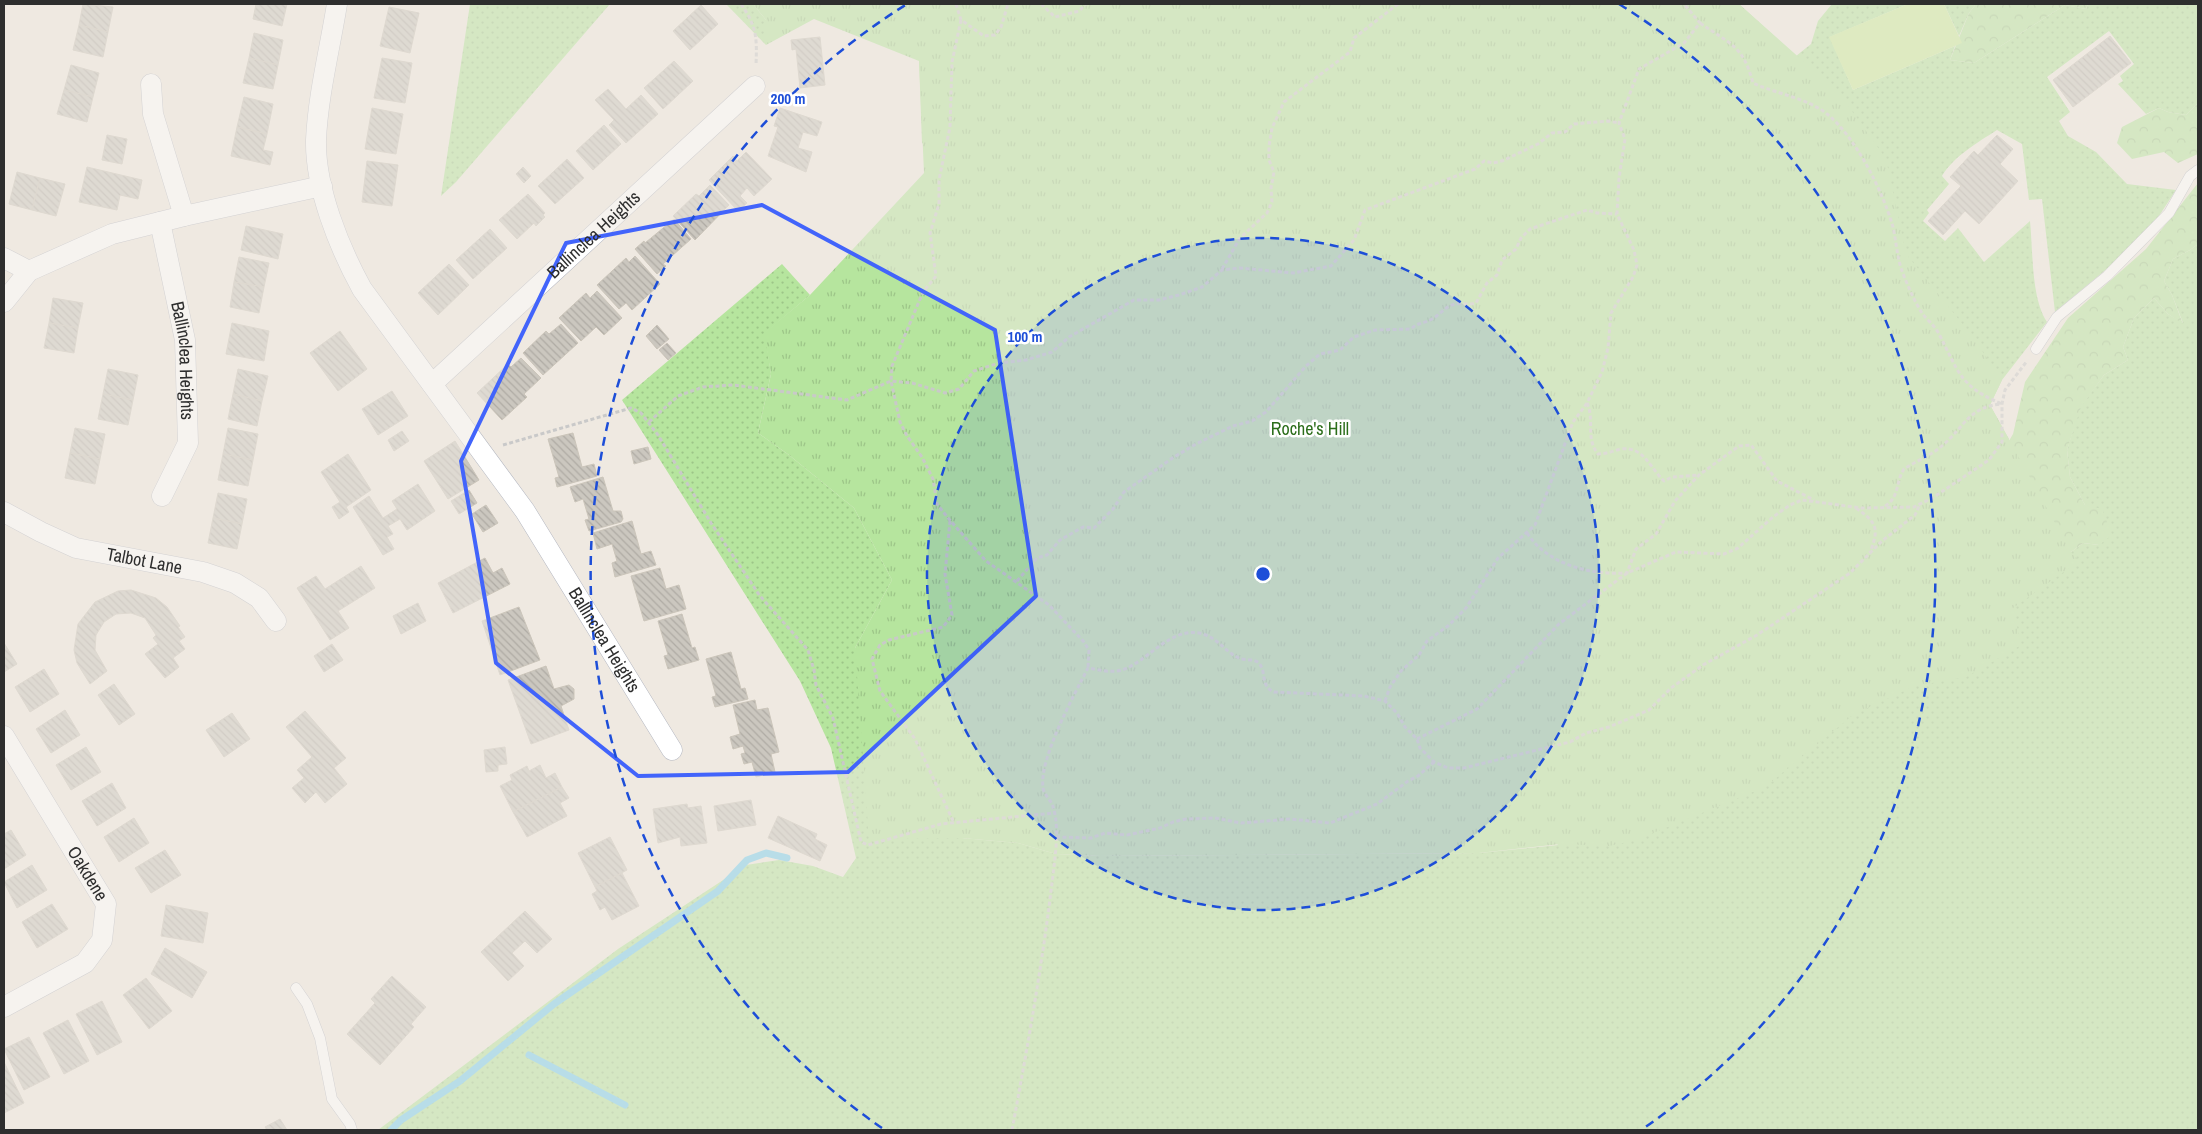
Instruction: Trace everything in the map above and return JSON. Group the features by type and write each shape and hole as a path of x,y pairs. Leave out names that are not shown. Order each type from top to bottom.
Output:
{"street":[{"name":"Ballinclea Heights","path":"337,4 316,140 322,186 336,234 348,264 362,289 525,511 672,750"},
{"path":"151,84 153,114 184,216"},
{"name":"Ballinclea Heights","path":"432,384 755,86"},
{"path":"4,302 29,271 112,234 184,216 322,186"},
{"name":"Ballinclea Heights","path":"160,222 185,340 188,443 162,496"},
{"path":"4,258 29,271"},
{"name":"Talbot Lane","path":"4,512 76,548 203,572 235,583 259,598 276,621"},
{"name":"Oakdene","path":"4,736 106,904 102,940 85,963 4,1007"}],"lane":[{"path":"2036,349 2057,317 2107,276 2169,213 2190,176 2198,170"},
{"path":"296,988 307,1004 320,1038 332,1099 350,1124 352,1130"}],"path":[{"path":"741,4 753,20 758,36 755,86"},
{"path":"956,4 962,20 984,36 995,34 1001,27 1008,4"},
{"path":"1042,4 1054,17 1079,11 1086,4"},
{"path":"649,422 678,396 703,387 733,385 847,400 891,380 912,383 945,393 958,389 974,371 999,363 1026,360 1052,352 1069,337 1134,300 1159,300 1202,287 1222,270 1240,238 1267,213 1272,202 1271,188 1274,172 1269,160 1269,146 1272,128 1284,102 1350,52 1354,38 1398,4"},
{"path":"1684,4 1700,24 1739,49 1749,66 1753,84 1810,104 1828,114 1851,141 1872,172 1892,226 1901,269 1921,312 1938,332 1945,350 1963,380 1979,395 2002,404"},
{"path":"962,20 952,62 950,127 939,180 939,204 930,234 936,276 923,292 892,366 891,380 900,422 933,479 937,504 986,560 1049,605 1084,642 1089,650 1088,668 1051,747 1043,771 1043,789 1052,805 1054,813 1056,854 1042,965 1012,1130"},
{"path":"1385,701 1390,687 1401,671 1419,655 1427,641 1448,626 1466,608 1498,558 1535,525 1574,422 1587,403 1602,372 1608,348 1611,313 1634,277 1637,265 1634,250 1617,214 1624,139 1619,123 1630,88 1639,69 1684,43 1700,24"},
{"path":"1222,270 1240,268 1293,273 1330,266 1354,240 1365,210 1380,203 1441,183 1475,169 1484,161 1493,163 1502,160 1538,144 1552,133 1565,132 1574,124 1608,121 1619,123"},
{"path":"1017,581 1037,558 1047,555 1060,540 1083,527 1094,528 1113,509 1124,492 1174,457 1196,444 1233,426 1252,421 1266,412 1306,366 1320,354 1340,350 1354,337 1375,330 1410,329 1418,323 1432,320 1443,310 1456,304 1476,303 1487,282 1497,275 1502,260 1516,249 1526,233 1536,226 1587,210 1597,213 1617,214"},
{"path":"1417,739 1477,709 1559,624 1627,572 1676,552 1724,554 1738,548 1790,505 1802,500 1855,507 1914,507 1934,497 1989,460 2002,442 2002,404 2006,390 2036,349"},
{"path":"1587,403 1591,412 1590,440 1598,454 1632,449 1644,456 1650,466 1664,481 1672,477 1699,475"},
{"path":"1884,507 1896,497 1900,476 1904,469 1943,446 1978,409 1986,405 2002,404"},
{"path":"480,452 631,408 641,413 649,422 711,524 760,596 808,650 816,685 833,718 861,842 868,845 954,823 991,821 1054,813"},
{"path":"1627,572 1636,549 1656,534 1675,501 1699,475 1738,446 1751,445 1777,481 1817,502"},
{"path":"1088,668 1110,672 1122,670 1135,664 1170,640 1185,632 1192,632 1213,638 1241,659 1256,661 1260,664 1265,684 1274,692 1364,696 1385,701 1417,739 1420,748 1434,762 1448,768 1464,768 1570,742 1586,733 1609,727 1649,710 1685,677 1788,615 1850,573 1897,528 1915,515 1920,504"},
{"path":"1855,507 1867,515 1875,527 1875,538 1869,554"},
{"path":"950,521 945,574 952,615 943,628 888,640 880,645 872,659 880,691 915,739 954,823"},
{"path":"1527,533 1535,545 1576,568 1608,574 1627,572"},
{"path":"1056,837 1091,838 1105,833 1127,835 1160,828 1186,819 1215,818 1240,824 1290,819 1330,823 1377,804 1408,781 1418,776 1434,762"}],"highlighted area":[{"path":"762,205 995,330 1036,596 848,772 638,776 496,663 461,461 566,243"}],"green space":[{"path":"470,4 610,4 456,182 441,196"},
{"path":"726,4 753,4 766,20 766,45"},
{"name":"Roche's Hill","path":"753,4 1739,4 1839,93 1886,159 1906,254 1971,335 2002,380 1990,405 2071,552 2079,561 2013,608 2021,645 1966,677 1914,686 1853,715 1765,787 1636,840 1609,846 1561,844 1479,853 1100,856 1056,854 1018,843 962,838 869,839 855,648 892,580 854,508 789,455 758,433 771,374 764,333 810,295 924,173 919,61 814,19 766,45 766,20"},
{"path":"1371,4 1739,4 1796,56 1811,44 1818,21 1832,4 1908,4 1830,37 1853,90 1955,46 1950,60 1974,63 2065,5 2086,9 2088,4 2198,4 2198,103 2186,115 2168,112 2159,108 2146,114 2118,84 2123,81 2120,76 2134,64 2109,31 2047,77 2070,112 2059,121 2068,136 2096,152 2127,184 2176,190 2153,225 2114,263 2055,312 2042,199 2029,200 2022,144 1997,130 1966,150 1942,176 1949,184 1927,210 1929,213 1923,221 1945,241 1958,228 1984,262 2030,221 2035,287 2047,322 2002,380 1990,405 2009,439 1991,471 2071,552 2083,543 2099,545 2085,505 2070,477 2067,450 2080,407 2104,375 2128,360 2123,347 2134,318 2154,298 2168,314 2183,323 2172,295 2164,281 2173,259 2198,244 2198,1130 378,1130 618,949 746,865 779,860 813,866 843,877 856,858 831,748 800,681 622,400 782,264 810,295 765,333 771,374 758,433 789,455 854,508 892,580 855,648 962,838 1018,843 1056,854 1100,856 1479,853 1558,845 946,102 922,144 919,60"},
{"path":"1908,4 1944,4 1962,43 1853,90 1829,37"},
{"path":"1944,4 1976,4 1969,13 1959,36"},
{"path":"1976,4 2088,4 2086,9 2065,5 1974,63 1950,60 1969,13"},
{"path":"2198,103 2198,154 2178,163 2164,152 2132,159 2117,143 2122,127 2159,108 2168,112 2186,115"},
{"path":"2198,183 2198,244 2173,259 2164,281 2172,295 2183,324 2168,314 2154,298 2134,318 2123,347 2128,360 2104,375 2081,407 2067,450 2070,477 2085,505 2102,509 2112,535 2099,545 2083,543 2071,552 1991,471 2013,434 2025,382 2068,318 2146,249"}],"building":[{"path":"83,4 113,7 108,32 79,25"},
{"path":"256,4 287,4 282,26 253,19"},
{"path":"701,5 718,24 690,50 673,31"},
{"path":"389,7 419,13 410,53 380,46"},
{"path":"79,25 108,32 103,57 73,50"},
{"path":"254,33 283,40 278,65 249,58"},
{"path":"2110,36 2131,63 2073,107 2053,80"},
{"path":"820,37 825,85 800,88 796,49 792,50 791,40"},
{"path":"249,58 278,65 273,89 243,83"},
{"path":"382,58 412,63 405,103 374,98"},
{"path":"674,61 693,81 663,109 644,88"},
{"path":"71,65 99,73 93,97 64,90"},
{"path":"608,89 626,109 641,95 658,114 626,143 609,125 614,120 595,100"},
{"path":"64,90 93,97 87,122 57,114"},
{"path":"244,97 273,104 267,134 237,127"},
{"path":"372,108 403,114 396,154 365,149"},
{"path":"780,108 822,122 817,136 803,132 798,148 812,152 806,172 768,156 778,127 774,126"},
{"path":"604,125 621,144 593,170 576,151"},
{"path":"237,127 267,134 263,150 273,152 270,165 231,156"},
{"path":"107,135 127,139 122,164 102,160"},
{"path":"1997,135 2013,149 2000,164 2018,181 1979,224 1965,211 1943,235 1928,221 1961,186 1950,177 1974,151 1978,155"},
{"path":"746,152 772,179 754,196 747,188 740,196 747,203 738,211 709,180 733,156 737,161"},
{"path":"567,159 584,178 555,204 538,186"},
{"path":"367,161 398,165 392,206 362,202"},
{"path":"87,167 142,180 138,199 120,195 117,210 79,202"},
{"path":"523,167 531,176 524,183 516,174"},
{"path":"17,172 40,178 32,210 9,204"},
{"path":"40,178 65,184 56,216 32,210"},
{"path":"710,185 729,205 695,240 673,216 696,194 699,196"},
{"path":"528,194 545,213 543,215 545,217 536,226 534,223 517,239 499,220"},
{"path":"674,219 691,239 663,264 666,266 657,274 635,249"},
{"path":"246,226 283,234 278,259 241,250"},
{"path":"490,229 507,248 473,279 456,260"},
{"path":"635,256 660,284 632,310 626,303 619,309 597,285 626,258 629,262"},
{"path":"239,257 269,263 264,287 234,282"},
{"path":"449,264 469,285 438,315 418,293"},
{"path":"234,282 264,287 259,313 230,307"},
{"path":"597,291 622,318 604,335 596,327 581,341 559,318 586,293 590,298"},
{"path":"53,298 83,303 78,328 49,323"},
{"path":"49,323 78,328 74,353 44,348"},
{"path":"232,323 269,331 264,361 226,354"},
{"path":"561,324 578,343 543,375 523,353 546,331 549,334"},
{"path":"657,325 669,339 657,349 646,336"},
{"path":"340,331 367,369 338,391 310,353"},
{"path":"667,343 676,353 668,360 659,350"},
{"path":"521,358 541,378 524,394 527,397 502,420 477,393 508,364 511,367"},
{"path":"108,369 138,375 133,400 103,394"},
{"path":"238,369 268,376 262,401 233,394"},
{"path":"392,391 408,416 378,435 362,409"},
{"path":"103,394 133,400 128,425 98,419"},
{"path":"233,394 262,401 257,426 228,419"},
{"path":"75,428 105,434 100,459 70,453"},
{"path":"228,428 258,434 253,460 223,454"},
{"path":"402,431 409,441 394,451 388,440"},
{"path":"573,433 582,467 594,464 597,476 557,487 555,478 559,477 548,439"},
{"path":"455,441 479,480 448,499 424,461"},
{"path":"648,447 651,459 634,464 631,451"},
{"path":"70,453 100,459 95,484 65,478"},
{"path":"223,454 253,460 248,486 218,480"},
{"path":"348,454 371,490 346,507 349,512 339,519 332,507 340,502 321,472"},
{"path":"603,477 613,511 621,511 623,519 621,522 589,531 585,520 589,519 583,499 575,502 570,487"},
{"path":"418,484 435,511 407,530 400,519 388,526 393,534 387,537 394,549 383,555 353,507 369,496 383,518 397,509 392,501"},
{"path":"469,490 477,503 459,514 451,501"},
{"path":"218,493 247,499 242,524 213,518"},
{"path":"486,505 498,523 483,532 472,514"},
{"path":"213,518 242,524 237,549 208,543"},
{"path":"632,521 641,554 651,551 656,565 615,577 612,563 617,561 612,544 597,549 593,533"},
{"path":"485,558 493,573 502,568 510,584 453,613 438,583"},
{"path":"361,566 375,588 338,611 349,628 330,640 297,588 316,576 325,589"},
{"path":"660,568 666,589 679,585 686,609 644,621 631,576"},
{"path":"131,590 156,598 167,607 180,626 178,627 185,637 179,641 185,649 173,658 179,667 165,678 145,654 158,644 153,638 156,635 145,618 131,613 116,614 104,622 96,635 95,650 107,671 90,684 77,663 74,650 78,624 95,602 118,591"},
{"path":"418,603 426,621 401,634 393,616"},
{"path":"519,607 540,660 500,675 482,621"},
{"path":"682,614 692,648 695,647 699,660 668,669 664,656 668,655 658,621"},
{"path":"4,643 17,664 4,672"},
{"path":"332,644 343,660 324,672 314,656"},
{"path":"731,652 741,689 745,688 748,699 715,707 712,697 716,696 706,659"},
{"path":"546,666 554,689 569,685 574,689 574,699 561,706 569,730 531,744 508,680"},
{"path":"44,669 59,694 30,712 15,687"},
{"path":"114,684 135,714 119,725 98,695"},
{"path":"755,700 757,710 768,708 779,752 771,754 775,772 756,777 752,762 744,764 741,754 745,753 743,746 733,749 730,737 740,734 733,705"},
{"path":"65,710 80,735 51,753 36,729"},
{"path":"305,711 346,758 334,768 347,784 325,803 316,792 305,803 292,788 304,778 297,770 312,757 286,727"},
{"path":"232,713 250,739 224,757 206,730"},
{"path":"86,747 101,772 71,790 56,765"},
{"path":"505,747 507,764 498,765 498,771 486,772 484,750"},
{"path":"540,765 546,778 555,773 562,787 513,812 500,786 512,780 510,775 527,766 529,771"},
{"path":"112,783 126,808 97,826 82,801"},
{"path":"562,787 569,798 560,803 567,816 527,837 513,812"},
{"path":"751,800 756,825 718,831 714,806"},
{"path":"687,804 688,808 701,806 707,843 681,846 680,837 658,843 653,809"},
{"path":"778,816 817,834 815,839 827,845 820,861 768,838"},
{"path":"134,818 149,843 119,862 104,837"},
{"path":"11,830 26,855 4,869 4,834"},
{"path":"610,837 627,870 595,887 578,853"},
{"path":"165,850 181,875 151,893 135,868"},
{"path":"32,865 47,890 17,908 4,882"},
{"path":"622,873 639,906 612,920 605,907 600,910 592,894 597,891 595,887"},
{"path":"52,904 68,929 37,948 22,922"},
{"path":"166,905 208,913 203,943 161,936"},
{"path":"525,911 552,939 537,953 525,941 512,953 524,966 508,981 481,952"},
{"path":"165,948 207,972 192,998 151,974"},
{"path":"392,976 426,1007 411,1024 414,1027 380,1065 347,1034 375,1003 371,999"},
{"path":"146,978 172,1011 149,1029 123,995"},
{"path":"102,1001 122,1042 97,1055 76,1014"},
{"path":"68,1020 89,1061 64,1074 43,1033"},
{"path":"29,1037 50,1077 24,1090 4,1049"},
{"path":"4,1062 24,1103 4,1113"},
{"path":"280,1119 287,1130 267,1130 265,1127"}],"waterway":[{"path":"391,1130 401,1120 460,1081 554,1004 718,891 747,860 766,853 787,858"},
{"path":"529,1055 625,1105"}]}
